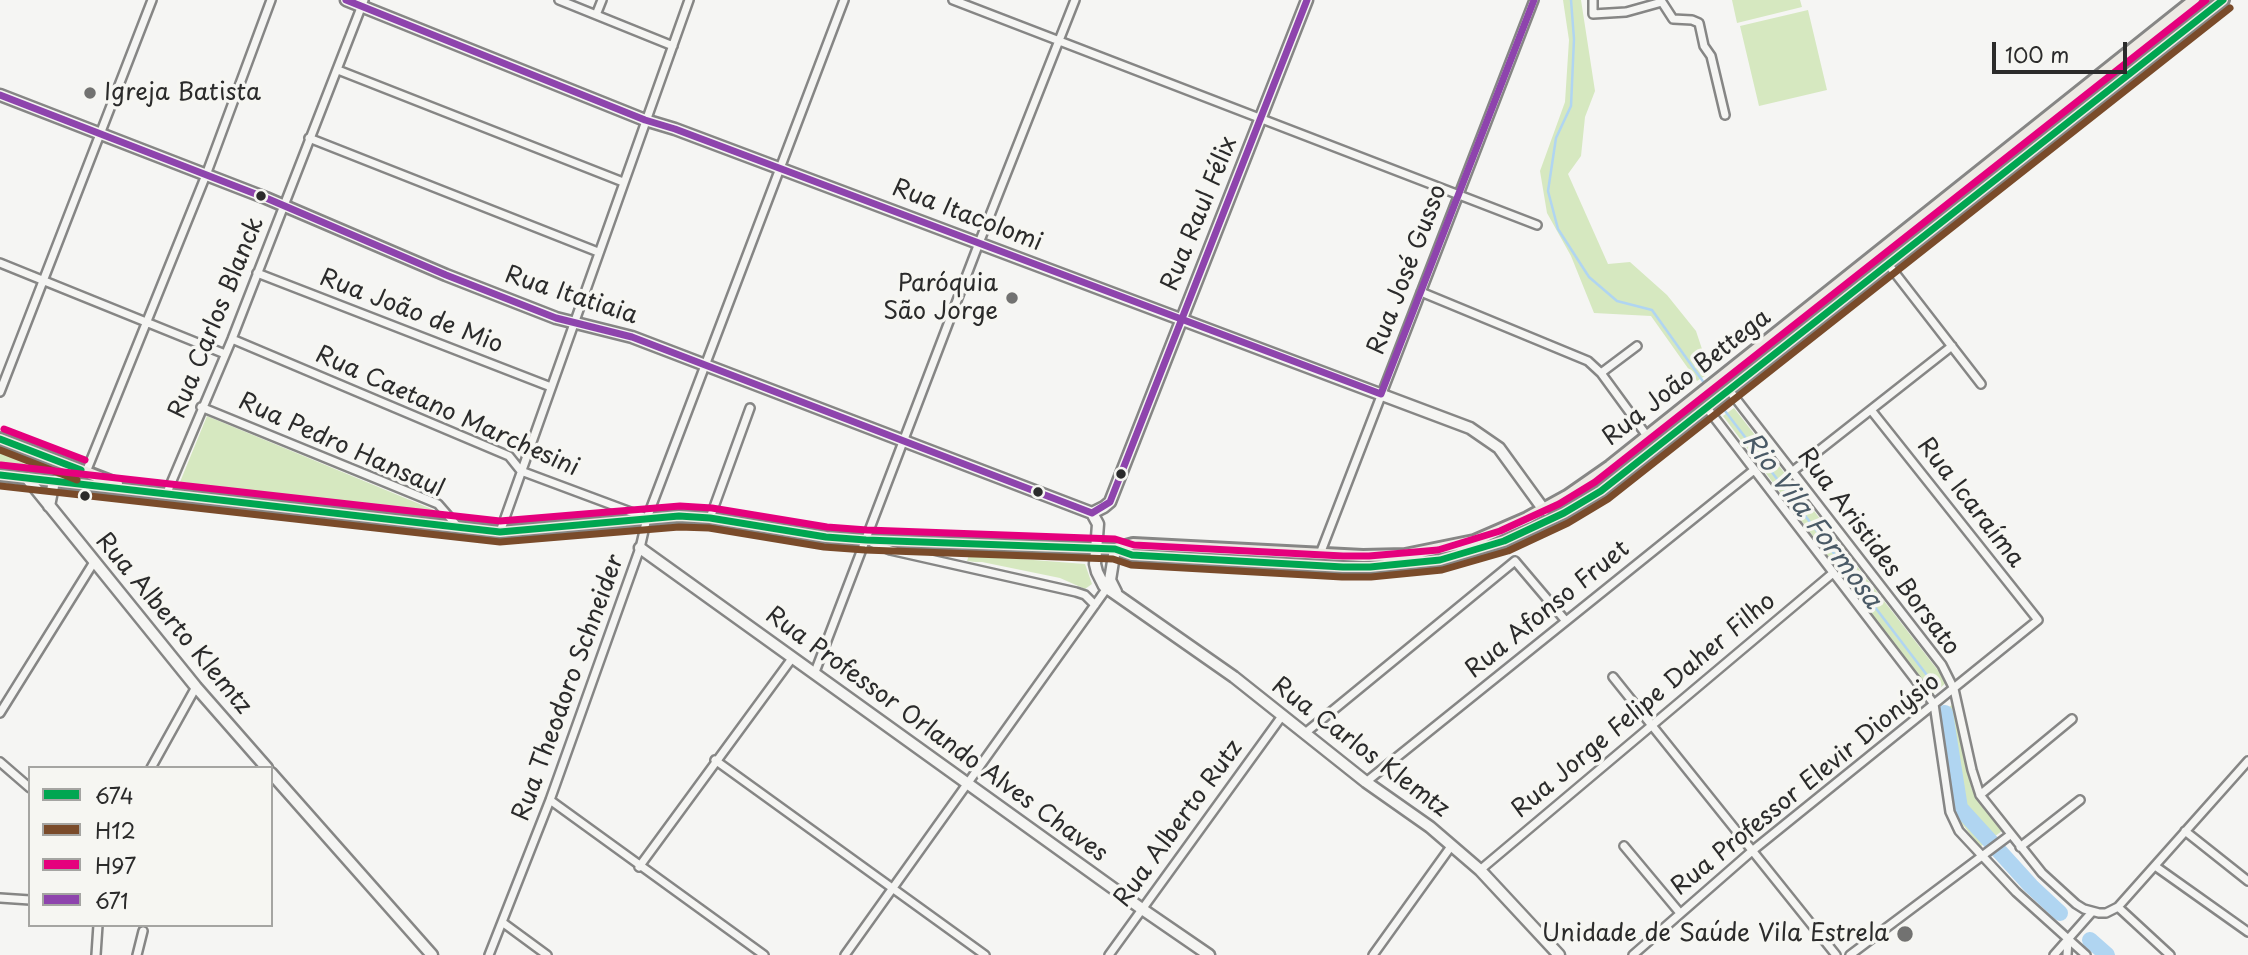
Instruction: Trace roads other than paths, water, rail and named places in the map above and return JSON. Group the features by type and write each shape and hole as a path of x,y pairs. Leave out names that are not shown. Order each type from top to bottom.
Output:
{"main road":[{"name":"Rua Itacolomi","path":"346,0 363,3 645,120 781,168 1470,428 1499,448 1544,510"},
{"name":"Rua Raul Félix","path":"1093,513 1110,502 1307,0"},
{"name":"Rua João Bettega","path":"1115,549 1133,544 1383,556 1450,547 1498,532 1544,510 1586,483 1647,436 2194,0"},
{"name":"Rua João Bettega","path":"0,475 500,532 647,518 710,518 826,537 866,540 1115,549 1132,555 1370,567 1440,560 1486,547 1523,532 1564,513 1601,491 2222,0"},
{"name":"Rua Itatiaia","path":"0,95 283,206 446,275 573,323 615,331 1093,513"},
{"path":"2028,132 2037,146"},
{"path":"1880,252 1888,264"},
{"path":"0,439 133,489"},
{"path":"31,478 44,469 42,455"},
{"name":"Rua Alberto Klemtz","path":"31,478 49,506 93,562 265,766"},
{"path":"49,506 54,481"},
{"path":"1523,532 1544,510"},
{"path":"1093,513 1098,524 1097,572 1107,588"},
{"name":"Rua Professor Orlando Alves Chaves","path":"639,548 1209,955"},
{"path":"1115,549 1111,580 1119,595"},
{"name":"Rua Carlos Klemtz","path":"1107,588 1234,677 1366,782 1452,845 1480,870 1559,955"},
{"path":"273,775 432,955"}],"street":[{"path":"0,392 152,0"},
{"path":"86,472 206,175 271,0"},
{"path":"559,0 673,46"},
{"path":"596,15 602,0"},
{"path":"500,532 690,0"},
{"name":"Rua Theodoro Schneider","path":"489,955 550,800 639,548 647,518 844,0"},
{"path":"953,0 1537,225"},
{"path":"815,672 902,440 1075,0"},
{"name":"Rua José Gusso","path":"1320,554 1534,0"},
{"path":"1593,0 1593,14 1626,12 1662,2 1674,19 1699,23 1704,46 1711,56 1724,115"},
{"name":"Rua Carlos Blanck","path":"166,495 232,339 363,3"},
{"path":"338,69 623,183"},
{"path":"309,138 598,252"},
{"path":"0,263 225,354"},
{"path":"1888,264 1981,384"},
{"name":"Rua João de Mio","path":"257,273 551,387"},
{"path":"1420,292 1588,361 1601,373 1647,436"},
{"name":"Rua Caetano Marchesini","path":"232,339 509,456 522,471 647,518"},
{"path":"1601,373 1637,346"},
{"path":"1793,471 1952,346"},
{"name":"Rua Aristides Borsato","path":"1729,390 1934,652 1954,689 1980,795 2010,835 2059,891 2092,912"},
{"name":"Rua Aristides Borsato","path":"1713,402 1754,470 1934,704 1952,819 1959,831 2022,899 2086,955"},
{"name":"Rua Pedro Hansaul","path":"201,407 438,504 459,528"},
{"path":"710,518 750,408"},
{"name":"Rua Icaraíma","path":"1871,410 2038,620"},
{"name":"Rua Afonso Fruet","path":"1366,782 1754,470"},
{"name":"Rua João Bettega","path":"866,540 890,550 1076,592 1095,605"},
{"path":"1304,734 1515,561 1565,620"},
{"path":"0,713 93,562"},
{"name":"Rua Jorge Felipe Daher Filho","path":"1480,870 1833,573"},
{"path":"845,955 1107,588"},
{"name":"Rua Professor Elevir Dionýsio","path":"1633,955 1752,851 2038,620"},
{"path":"639,867 793,657"},
{"path":"1613,677 1836,955"},
{"path":"152,766 196,687"},
{"name":"Rua Alberto Rutz","path":"1109,955 1282,716"},
{"path":"1980,795 2072,719"},
{"path":"715,760 985,955"},
{"path":"2054,955 2092,912 2106,913 2118,907 2248,761"},
{"path":"0,762 28,786"},
{"path":"550,800 764,955"},
{"path":"2020,847 2080,800"},
{"path":"2185,831 2248,881"},
{"path":"1850,955 2010,835"},
{"path":"1373,955 1452,845"},
{"path":"1624,846 1681,913"},
{"path":"2155,866 2248,932"},
{"path":"0,898 28,900"},
{"path":"2118,907 2170,955"},
{"path":"502,922 547,955"},
{"path":"96,955 99,927"},
{"path":"137,955 143,931"},
{"path":"2067,955 2068,939"}],"waterway":[{"name":"Rio Vila Formosa","path":"1571,0 1574,39 1571,106 1556,138 1548,191 1558,229 1589,277 1617,301 1652,310 1707,387"},
{"name":"Rio Vila Formosa","path":"1719,403 1936,687"},
{"name":"Rio Vila Formosa","path":"1945,713 1960,808 2031,886 2060,913"},
{"name":"Rio Vila Formosa","path":"2090,940 2107,955"}],"place":[{"name":"Igreja Batista","path":"90,93"},
{"name":"Paróquia São Jorge","path":"1012,298"},
{"name":"Unidade de Saúde Vila Estrela","path":"1905,934"}]}
